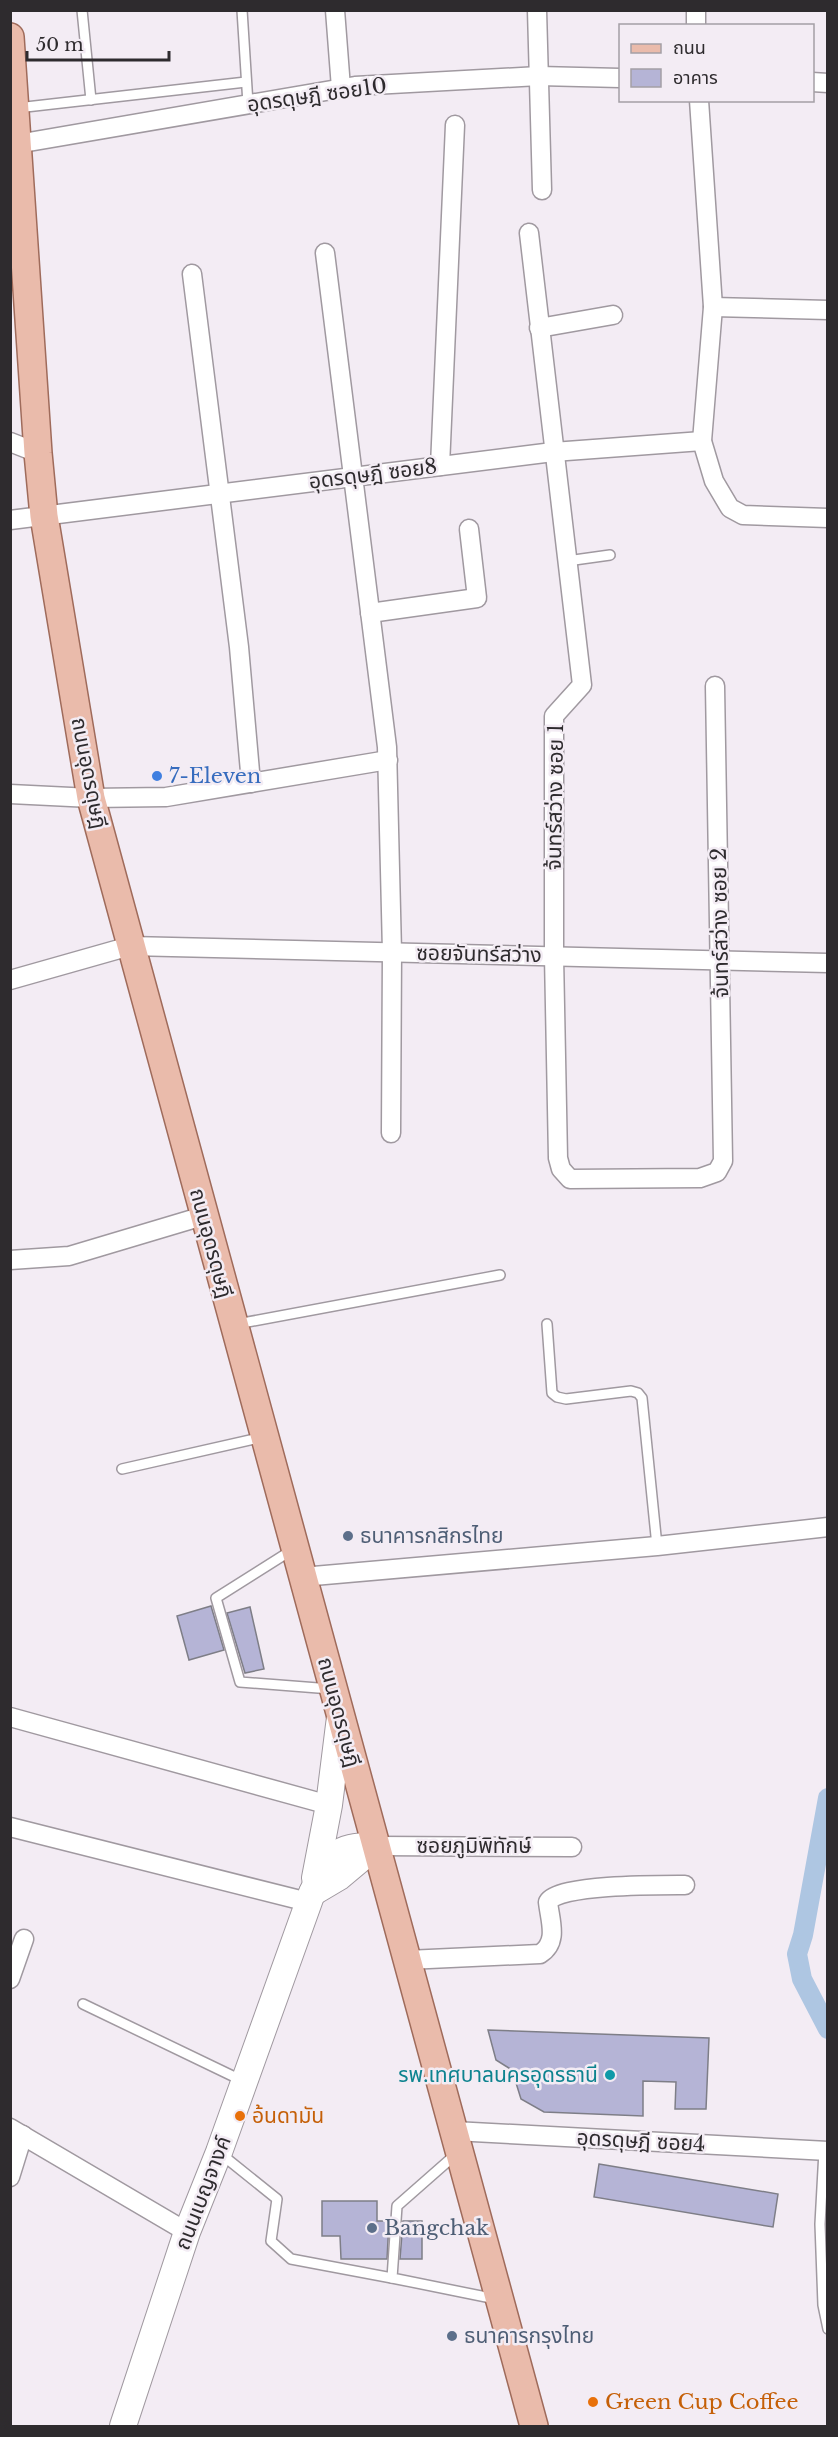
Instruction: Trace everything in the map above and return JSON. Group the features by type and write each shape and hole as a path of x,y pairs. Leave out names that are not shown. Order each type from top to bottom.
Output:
{"main road":[{"name":"ถนนอุดรดุษฎี","path":"10,37 44,516 91,798 534,2427"}],"street":[{"path":"335,10 341,88"},
{"path":"537,10 542,190"},
{"name":"อุดรดุษฎี ซอย10","path":"17,144 355,86 539,76 619,78"},
{"path":"699,102 712,307 702,441 714,481 730,508 743,515 828,518"},
{"path":"440,466 455,125"},
{"name":"จ้นทร์สว่าง ซอย 1","path":"529,233 582,685 554,716 554,956 558,1158 561,1169 570,1179 700,1178 717,1172 723,1161"},
{"path":"325,253 388,760 392,952 391,1134"},
{"path":"192,274 238,647 251,783"},
{"path":"712,307 828,310"},
{"path":"539,328 613,315"},
{"name":"อุดรดุษฎี ซอย8","path":"10,520 553,452 702,441"},
{"path":"10,442 38,453"},
{"path":"370,613 477,598 469,529"},
{"name":"จ้นทร์สว่าง ซอย 2","path":"715,686 723,1161"},
{"path":"10,794 91,798 166,797 388,760"},
{"name":"ซอยจันทร์สว่าง","path":"10,980 130,946 828,963"},
{"path":"10,1260 69,1256 203,1216"},
{"path":"302,1577 657,1546 828,1527"},
{"path":"10,1717 329,1805"},
{"name":"ถนนเบญจางค์","path":"310,1898 329,1805 340,1717"},
{"path":"10,1827 310,1898"},
{"name":"ถนนเบญจางค์","path":"123,2427 187,2232 219,2152 310,1898 323,1868 341,1851 354,1845 376,1846"},
{"name":"ซอยภูมิพิทักษ์","path":"376,1846 572,1847"},
{"path":"407,1960 540,1954 548,1949 553,1941 548,1902 557,1894 595,1888 685,1885"},
{"path":"10,1979 24,1939"},
{"path":"10,2176 17,2132 187,2232"},
{"name":"อุดรดุษฎี ซอย4","path":"456,2141 826,2151"}],"lane":[{"path":"82,10 91,100"},
{"path":"242,10 248,104"},
{"path":"15,108 246,82"},
{"path":"567,561 610,555"},
{"path":"233,1325 500,1275"},
{"path":"548,1324 552,1393 557,1397 566,1399 634,1391 642,1398 657,1546"},
{"path":"122,1469 264,1436"},
{"path":"294,1548 216,1598 240,1682 333,1689"},
{"path":"83,2004 244,2081"},
{"path":"392,2278 397,2206 456,2141"},
{"path":"826,2151 820,2224 823,2304 828,2329"},
{"path":"219,2152 277,2199 271,2241 291,2259 499,2300"}],"building":[{"path":"211,1606 224,1650 189,1660 177,1616"},
{"path":"250,1607 264,1669 245,1673 227,1613"},
{"name":"รพ.เทศบาลนครอุดรธานี","path":"488,2030 709,2038 706,2109 675,2109 676,2082 643,2081 643,2116 544,2112 521,2099 512,2070 496,2060"},
{"path":"599,2164 778,2194 773,2227 594,2197"},
{"name":"Bangchak","path":"322,2201 377,2201 377,2221 389,2221 387,2259 341,2259 340,2236 322,2236"},
{"path":"403,2221 422,2221 422,2259 400,2259"}],"waterway":[{"path":"828,1798 803,1935 797,1954 802,1979 828,2029"}],"place":[{"name":"7-Eleven","path":"157,776"},
{"name":"ธนาคารกสิกรไทย","path":"348,1536"},
{"name":"รพ.เทศบาลนครอุดรธานี","path":"610,2075"},
{"name":"อ้นดามัน","path":"240,2116"},
{"name":"Bangchak","path":"372,2228"},
{"name":"ธนาคารกรุงไทย","path":"452,2336"},
{"name":"Green Cup Coffee","path":"593,2402"}]}
